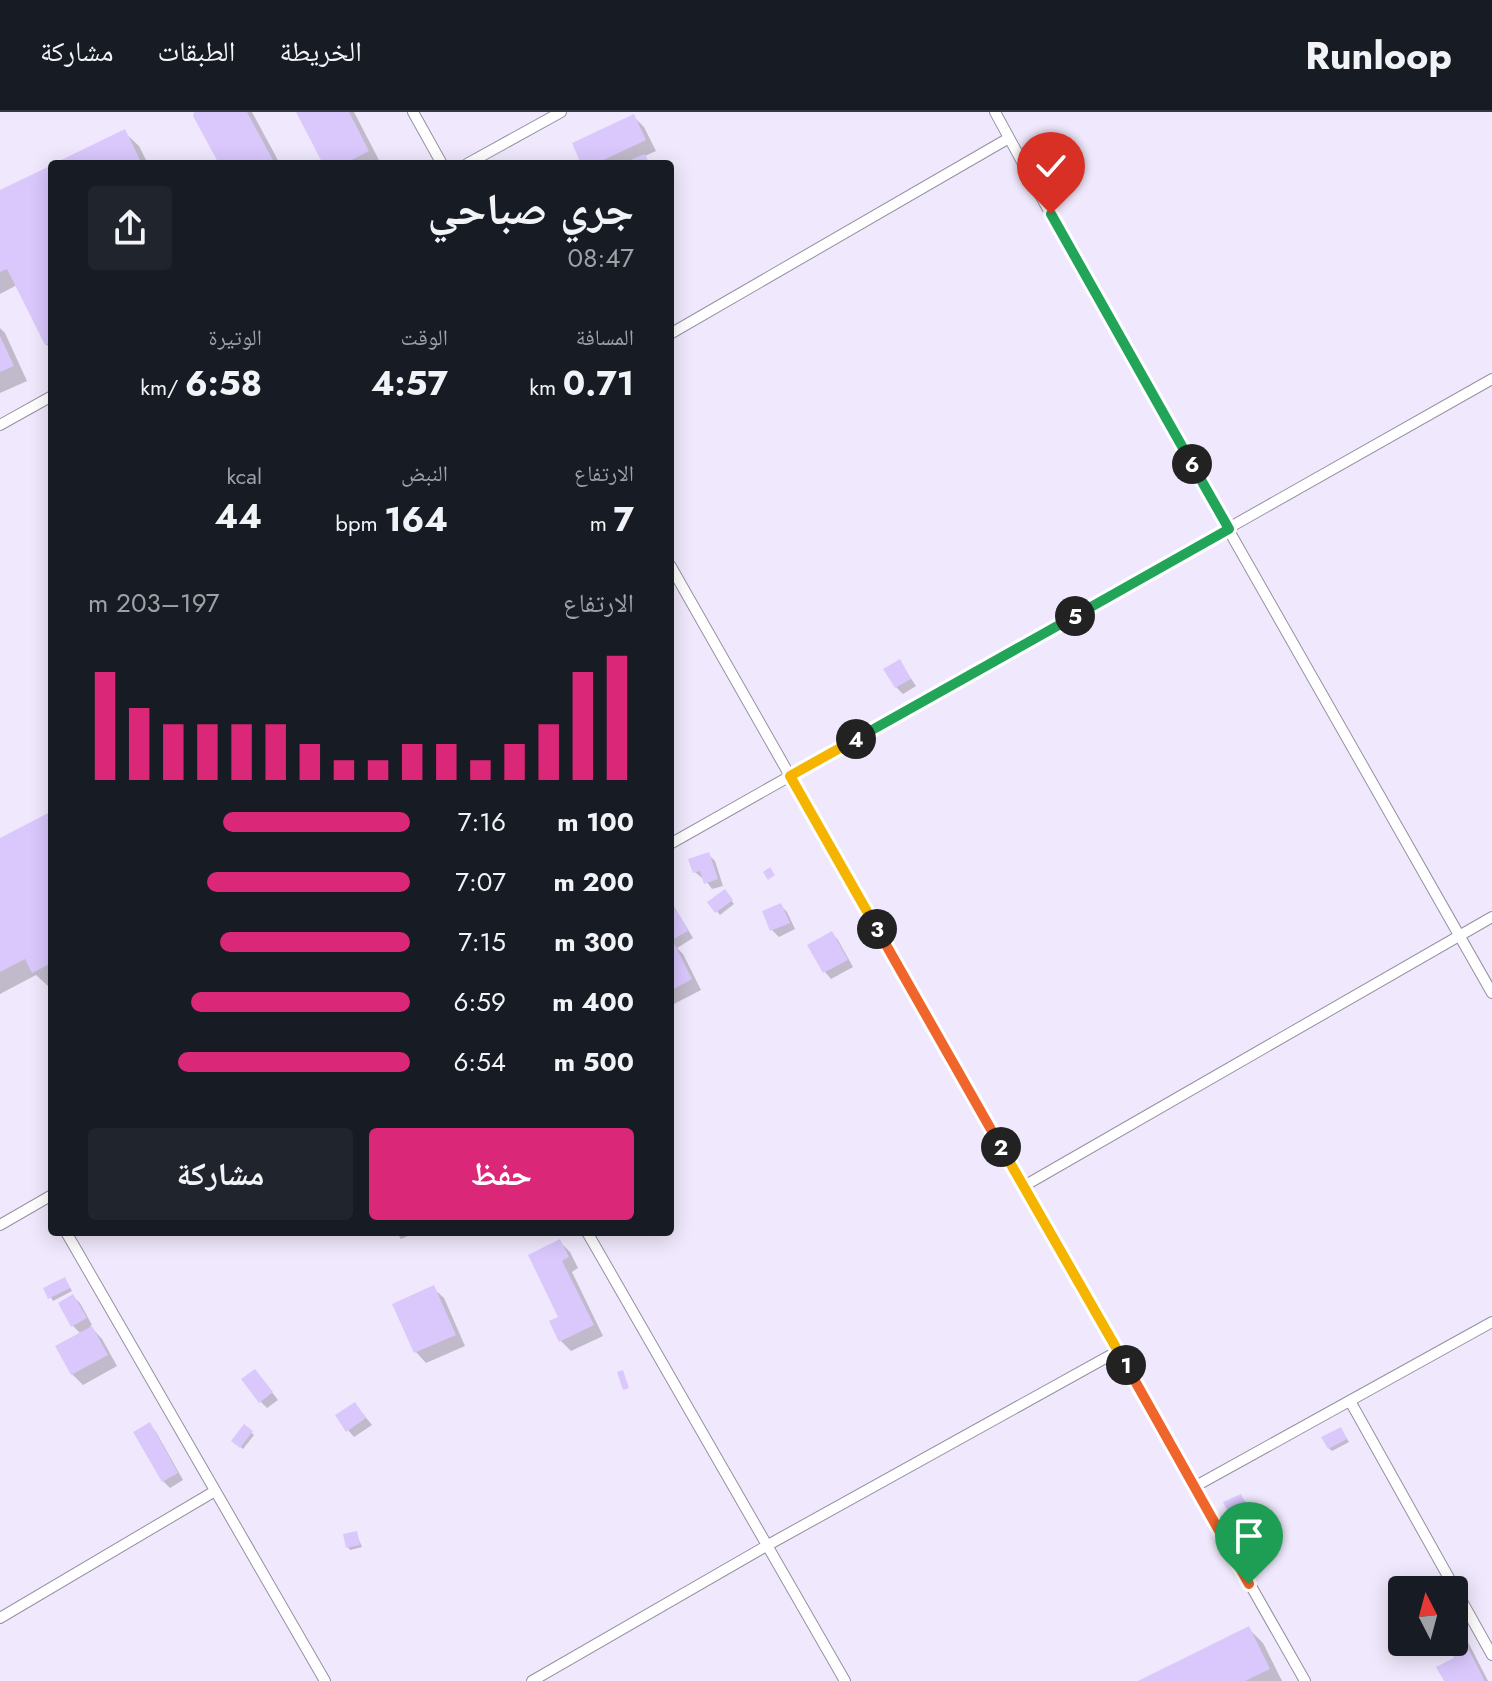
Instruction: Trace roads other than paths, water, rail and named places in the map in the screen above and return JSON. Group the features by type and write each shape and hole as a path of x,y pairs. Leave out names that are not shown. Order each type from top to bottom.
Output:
{"lane":[{"path":"413,112 440,160"},
{"path":"474,160 561,112"},
{"path":"995,112 1492,993"},
{"path":"674,332 1009,138"},
{"path":"674,842 1492,379"},
{"path":"0,425 48,398"},
{"path":"674,572 1305,1681"},
{"path":"1024,1186 1492,917"},
{"path":"0,1225 48,1201"},
{"path":"68,1236 325,1681"},
{"path":"589,1236 845,1681"},
{"path":"1194,1487 1492,1322"},
{"path":"532,1681 768,1545 1118,1351"},
{"path":"1350,1401 1492,1655"},
{"path":"0,1618 215,1491"}]}
